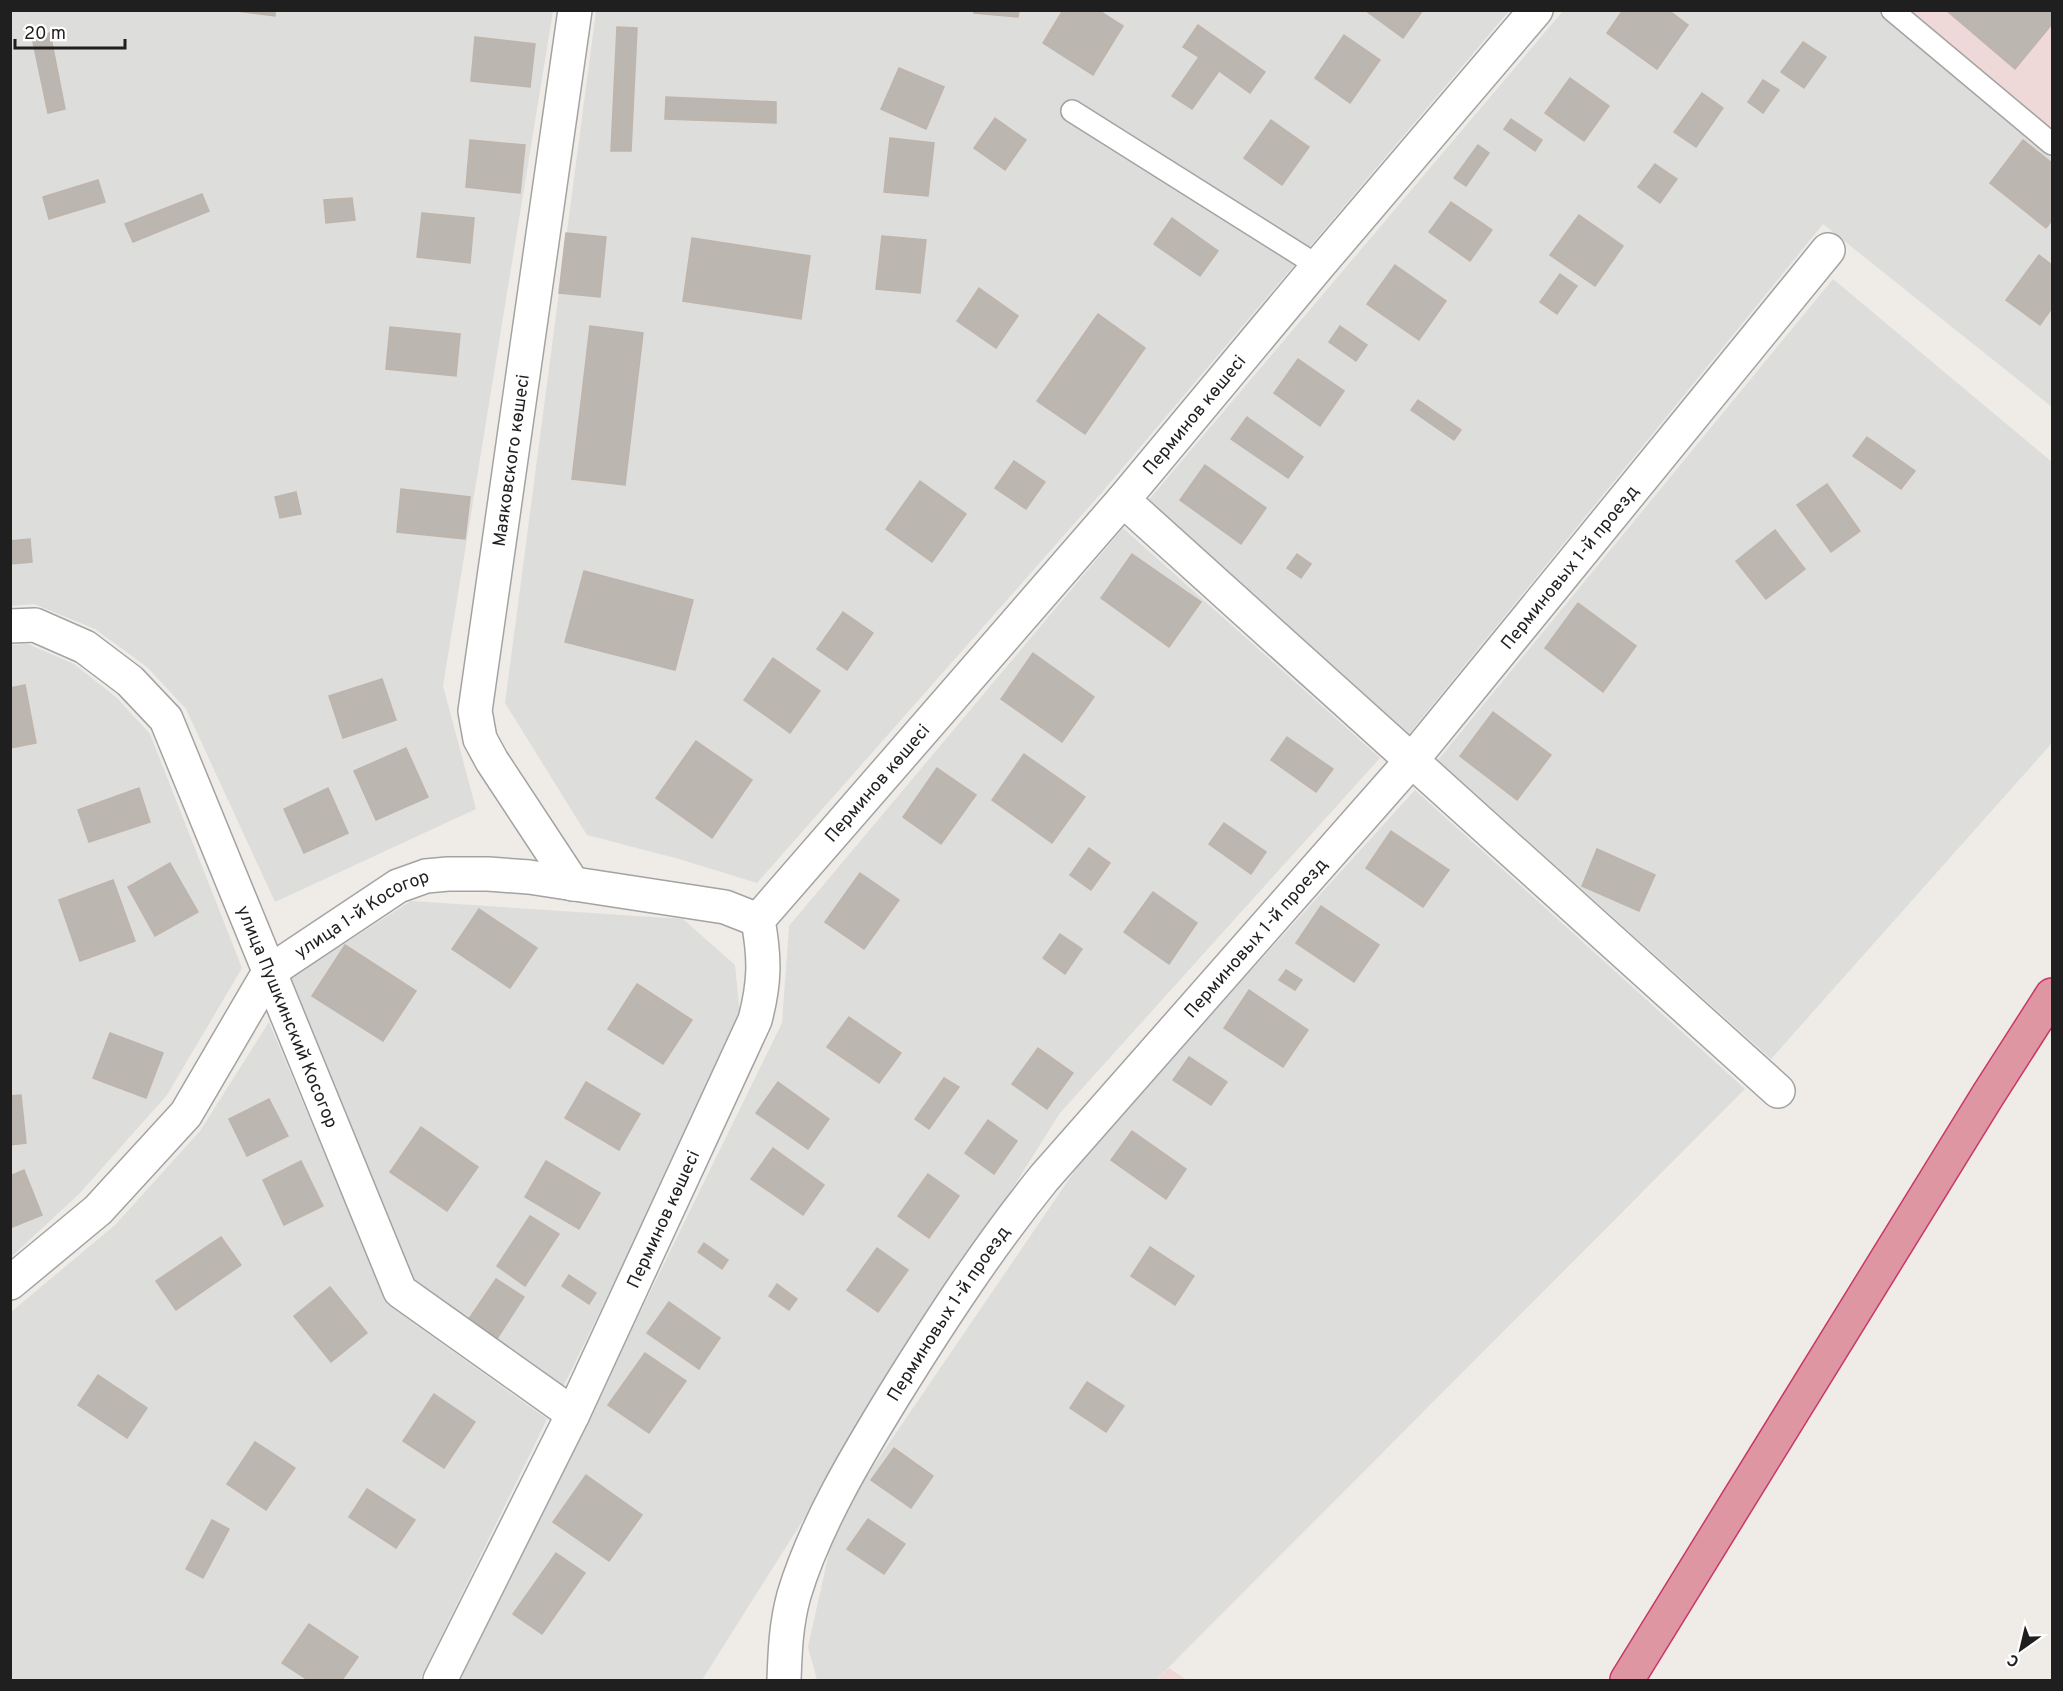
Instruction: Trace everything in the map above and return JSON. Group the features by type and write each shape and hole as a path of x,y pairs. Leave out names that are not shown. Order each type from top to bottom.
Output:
{"highway":[{"path":"1627,1680 2052,995"}],"street":[{"name":"Маяковского көшесі","path":"573,884 492,761 480,739 475,711 575,10"},
{"name":"Перминов көшесі","path":"440,1680 573,1414 755,1020 762,992 764,962 758,920 1123,500 1536,10"},
{"name":"Перминовых 1-й проезд","path":"784,1680 785,1638 794,1594 823,1521 872,1431 945,1313 1003,1229 1044,1179 1412,760 1828,250"},
{"path":"1123,500 1778,1091"},
{"name":"улица Пушкинский Косогор","path":"10,626 35,624 85,647 130,681 166,719 400,1291 573,1414"},
{"name":"улица 1-й Косогор","path":"10,1283 98,1210 186,1114 269,972 398,886 426,876 488,874 573,884 725,907 758,920"}],"lane":[{"path":"1893,10 2052,144"},
{"path":"1072,111 1318,266"}],"shaded area":[{"path":"11,11 553,11 443,686 476,809 275,902 186,709 147,667 95,629 34,604 11,606"},
{"path":"596,11 1509,11 1104,490 757,883 679,859 587,835 505,703"},
{"path":"1563,11 1903,11 2052,135 2052,407 1823,224 1408,735 1147,502"},
{"path":"1903,11 2052,11 2052,135"},
{"path":"1833,279 2052,462 2052,743 1771,1059 1438,760"},
{"path":"1123,528 1380,758 1060,1113 702,1680 460,1680 782,1023 789,926"},
{"path":"28,644 74,664 117,698 150,734 242,968 167,1095 79,1194 11,1257 10,645"},
{"path":"1415,790 1745,1089 1156,1680 817,1680 808,1647 836,1521 1093,1144"},
{"path":"411,901 683,919 735,965 741,1025 563,1387 413,1278 286,981"},
{"path":"269,1022 388,1305 547,1419 420,1680 11,1680 11,1312 115,1225 200,1131"},
{"path":"1169,1668 1187,1680 1156,1680"}],"building":[{"path":"229,10 275,10 275,16"},
{"path":"974,10 1019,10 1018,17 974,13"},
{"path":"1063,10 1098,10 1123,26 1093,75 1043,43"},
{"path":"1365,10 1423,10 1403,38"},
{"path":"1623,10 1668,10 1688,25 1657,69 1607,33"},
{"path":"1946,10 2052,10 2052,24 2015,69"},
{"path":"1198,25 1265,72 1250,93 1219,71 1192,109 1172,96 1199,57 1183,47"},
{"path":"617,27 637,28 631,151 611,151"},
{"path":"50,33 65,109 48,113 32,37"},
{"path":"1344,35 1380,60 1350,103 1315,78"},
{"path":"475,37 535,44 530,87 471,81"},
{"path":"1803,42 1826,57 1804,88 1781,72"},
{"path":"899,68 944,87 926,129 881,109"},
{"path":"1570,78 1609,106 1584,141 1545,113"},
{"path":"1763,80 1779,90 1763,113 1748,102"},
{"path":"1702,93 1723,108 1696,147 1674,132"},
{"path":"666,97 776,102 776,123 665,119"},
{"path":"995,118 1026,140 1005,170 974,148"},
{"path":"1511,119 1542,140 1535,151 1504,129"},
{"path":"1271,120 1309,147 1282,185 1244,158"},
{"path":"890,138 934,143 928,196 884,192"},
{"path":"470,140 525,145 520,193 466,187"},
{"path":"2023,140 2052,163 2052,220 2046,228 1990,183"},
{"path":"1478,145 1489,153 1466,186 1454,178"},
{"path":"1655,164 1677,179 1660,203 1638,187"},
{"path":"98,180 105,202 49,219 43,197"},
{"path":"202,194 209,211 133,242 125,224"},
{"path":"352,198 355,220 326,223 324,200"},
{"path":"1451,202 1492,230 1470,261 1429,232"},
{"path":"422,213 474,218 470,263 417,257"},
{"path":"1579,215 1623,246 1595,286 1550,255"},
{"path":"1172,218 1218,251 1200,276 1154,244"},
{"path":"566,233 606,237 600,297 559,293"},
{"path":"882,236 926,240 920,293 876,289"},
{"path":"692,238 810,256 801,319 683,301"},
{"path":"2039,255 2052,265 2052,308 2040,325 2006,300"},
{"path":"1395,265 1446,301 1419,340 1367,304"},
{"path":"1560,274 1577,286 1557,314 1540,302"},
{"path":"979,288 1018,316 996,348 957,321"},
{"path":"1098,314 1145,348 1085,434 1037,401"},
{"path":"590,326 643,333 625,485 572,479"},
{"path":"1340,326 1367,345 1356,361 1329,342"},
{"path":"390,327 460,334 456,376 386,369"},
{"path":"1298,359 1344,391 1320,426 1274,393"},
{"path":"1418,400 1461,430 1454,440 1411,410"},
{"path":"1247,417 1303,457 1288,478 1231,439"},
{"path":"1867,437 1915,471 1901,489 1853,456"},
{"path":"1014,461 1045,482 1026,509 995,488"},
{"path":"1205,465 1266,508 1241,544 1180,500"},
{"path":"920,481 966,514 932,562 886,529"},
{"path":"1827,484 1860,531 1831,552 1797,505"},
{"path":"401,489 470,497 465,539 397,532"},
{"path":"296,492 301,514 280,518 275,497"},
{"path":"1775,530 1805,569 1766,599 1736,561"},
{"path":"30,539 32,562 10,564 10,541"},
{"path":"1132,554 1201,602 1169,647 1101,598"},
{"path":"1297,554 1311,564 1301,578 1287,568"},
{"path":"584,571 693,600 675,670 565,642"},
{"path":"1578,603 1636,646 1603,692 1545,648"},
{"path":"843,612 873,633 847,670 817,649"},
{"path":"1033,653 1094,697 1062,742 1001,699"},
{"path":"773,658 820,691 790,733 744,700"},
{"path":"382,679 396,720 343,738 329,696"},
{"path":"25,685 36,743 10,748 10,688"},
{"path":"1493,712 1551,755 1517,800 1460,756"},
{"path":"1287,737 1333,769 1316,792 1271,760"},
{"path":"696,741 752,780 712,838 656,798"},
{"path":"406,748 428,797 376,820 354,771"},
{"path":"1024,754 1085,797 1052,843 992,800"},
{"path":"937,768 976,795 941,844 903,817"},
{"path":"139,788 150,822 89,842 78,810"},
{"path":"328,788 348,833 304,853 284,809"},
{"path":"1224,823 1266,852 1251,874 1209,844"},
{"path":"1391,831 1449,870 1423,907 1366,868"},
{"path":"1089,848 1110,863 1091,890 1070,875"},
{"path":"1597,849 1655,875 1639,911 1582,886"},
{"path":"170,863 198,912 155,936 128,887"},
{"path":"860,873 899,900 864,949 825,922"},
{"path":"113,880 135,941 80,961 59,900"},
{"path":"1153,892 1197,923 1169,964 1124,932"},
{"path":"1321,906 1379,945 1354,982 1296,943"},
{"path":"479,909 537,948 510,988 452,949"},
{"path":"1060,934 1082,949 1065,974 1043,958"},
{"path":"345,945 416,991 383,1041 312,996"},
{"path":"1286,970 1302,980 1295,990 1279,980"},
{"path":"637,984 692,1020 663,1064 608,1029"},
{"path":"1249,990 1308,1030 1283,1067 1224,1028"},
{"path":"849,1017 901,1053 879,1083 827,1047"},
{"path":"110,1033 163,1053 146,1098 93,1078"},
{"path":"1038,1048 1073,1073 1047,1109 1012,1084"},
{"path":"1189,1057 1227,1082 1211,1105 1173,1080"},
{"path":"944,1078 959,1087 929,1129 915,1119"},
{"path":"586,1082 640,1114 619,1150 565,1118"},
{"path":"778,1082 829,1119 808,1149 756,1113"},
{"path":"21,1095 26,1143 10,1145 10,1096"},
{"path":"269,1099 288,1136 247,1156 229,1119"},
{"path":"988,1120 1017,1141 994,1174 965,1153"},
{"path":"421,1127 478,1167 447,1211 390,1172"},
{"path":"1132,1131 1186,1169 1166,1199 1111,1160"},
{"path":"773,1148 824,1185 803,1215 751,1179"},
{"path":"301,1161 323,1206 284,1225 263,1180"},
{"path":"546,1161 600,1193 579,1229 525,1197"},
{"path":"24,1170 42,1215 10,1228 10,1176"},
{"path":"928,1174 959,1196 929,1238 898,1216"},
{"path":"530,1216 559,1234 525,1286 497,1266"},
{"path":"221,1237 241,1265 176,1310 156,1281"},
{"path":"704,1243 728,1260 722,1269 698,1252"},
{"path":"1150,1247 1194,1276 1175,1305 1131,1276"},
{"path":"877,1248 908,1270 878,1312 847,1290"},
{"path":"569,1275 596,1293 589,1304 562,1286"},
{"path":"496,1279 524,1297 491,1348 462,1329"},
{"path":"777,1284 797,1299 789,1310 769,1296"},
{"path":"330,1287 367,1333 331,1362 294,1316"},
{"path":"669,1302 720,1338 699,1369 647,1333"},
{"path":"645,1353 686,1381 649,1433 608,1405"},
{"path":"98,1375 147,1408 127,1438 78,1405"},
{"path":"1087,1382 1124,1406 1106,1432 1070,1408"},
{"path":"434,1394 475,1422 444,1468 403,1441"},
{"path":"255,1442 295,1468 266,1510 227,1484"},
{"path":"894,1448 933,1476 911,1508 871,1480"},
{"path":"586,1475 642,1515 609,1561 553,1522"},
{"path":"367,1489 415,1520 396,1548 349,1517"},
{"path":"868,1519 905,1544 884,1574 847,1549"},
{"path":"212,1520 229,1529 203,1578 186,1569"},
{"path":"556,1553 585,1573 542,1634 513,1614"},
{"path":"309,1624 358,1657 342,1680 308,1680 282,1663"}]}
